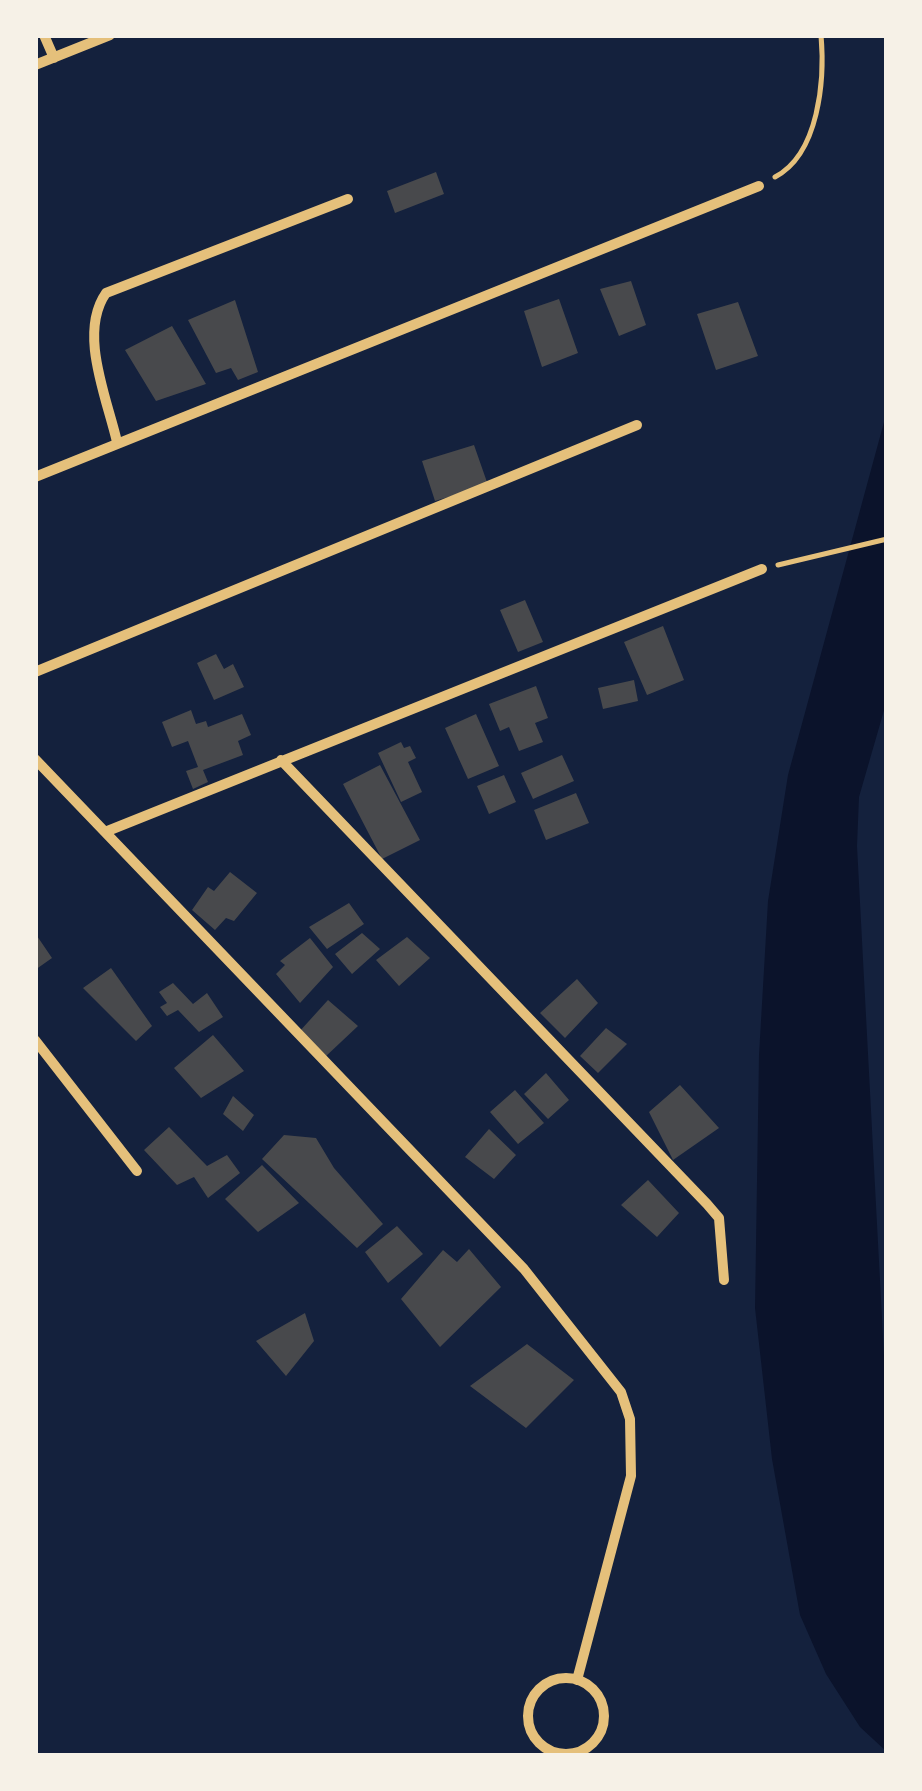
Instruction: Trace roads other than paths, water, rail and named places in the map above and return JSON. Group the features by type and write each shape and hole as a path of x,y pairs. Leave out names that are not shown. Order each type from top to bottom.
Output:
{"street":[{"path":"44,35 54,58"},
{"path":"35,66 110,35"},
{"path":"35,477 759,186"},
{"path":"116,442 93,328 97,306 106,293 348,199"},
{"path":"35,672 637,425"},
{"path":"105,832 762,569"},
{"path":"35,759 524,1269 621,1392 630,1419 631,1476 577,1680"},
{"path":"281,760 707,1204 718,1218 724,1280"},
{"path":"35,1040 136,1170"},
{"path":"577,1680 594,1691 603,1720 596,1738 570,1755 542,1751 528,1720 532,1699 546,1684 577,1680"}],"water":[{"path":"887,411 887,700 859,797 857,846 887,1413 887,1752 860,1727 826,1674 800,1615 772,1459 755,1308 759,1055 768,901 788,775"}]}
